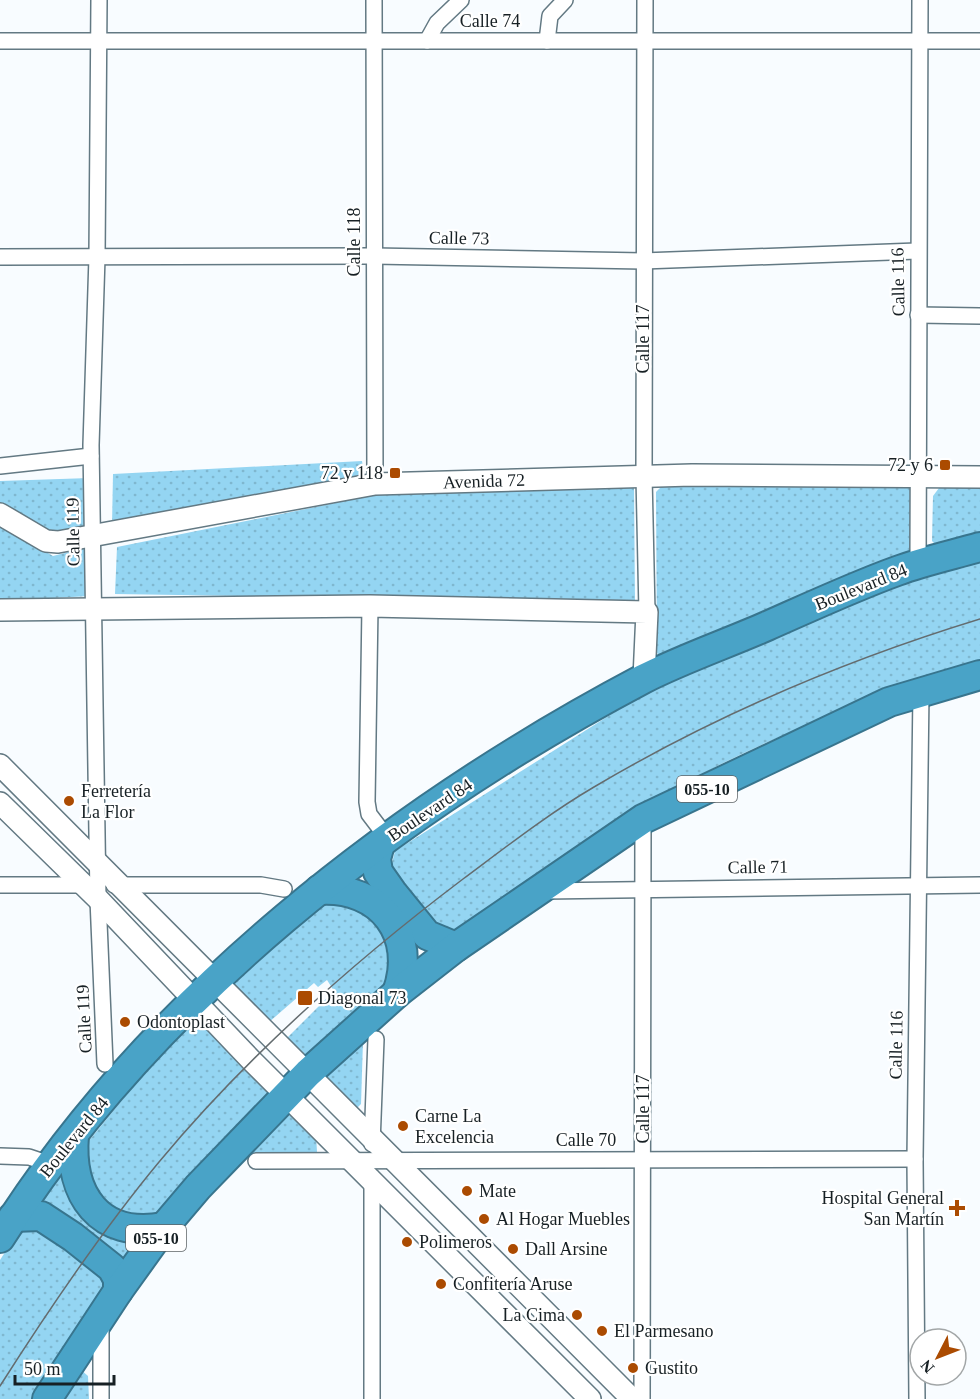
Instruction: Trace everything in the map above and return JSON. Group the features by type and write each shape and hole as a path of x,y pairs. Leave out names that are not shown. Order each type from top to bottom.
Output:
{"highway":[{"name":"Boulevard 84","path":"7,1228 50,1164 194,999 214,979 319,890 384,841 508,757 644,678 880,578 918,564 980,547"},
{"name":"055-10","path":"47,1399 118,1291 164,1227 198,1187 309,1073 396,993 456,947 643,819 885,704 980,675"},
{"path":"384,841 376,859 378,872 427,935 456,947"},
{"path":"319,890 341,890 363,896 388,916 396,930 403,953 404,967 396,993"},
{"path":"74,1135 73,1164 76,1179 81,1192 95,1210 113,1223 132,1229 164,1227"},
{"path":"7,1228 40,1216 73,1237 112,1268 117,1279 118,1291"}],"street":[{"name":"Calle 119","path":"99,0 97,257 91,456 97,862 93,890 105,1064"},
{"name":"Calle 118","path":"374,0 375,484"},
{"path":"427,41 437,23 461,0"},
{"path":"547,41 550,16 565,0"},
{"name":"Calle 117","path":"644,678 647,612 643,261 645,0"},
{"name":"Calle 116","path":"918,564 917,251 920,0"},
{"name":"Calle 74","path":"0,41 980,41"},
{"name":"Calle 73","path":"0,257 374,256 643,261 917,251"},
{"path":"918,315 980,316"},
{"path":"0,466 91,456"},
{"name":"Avenida 72","path":"0,514 46,542 58,542 375,484 644,476 980,477"},
{"path":"370,606 367,802 369,814 384,841"},
{"path":"0,610 370,606 647,612"},
{"name":"Calle 116","path":"916,1399 915,1159 921,692"},
{"path":"0,765 632,1399"},
{"path":"0,803 93,890 287,1095 366,1167 590,1399"},
{"name":"Calle 117","path":"642,1399 643,819"},
{"name":"Calle 71","path":"536,891 917,884 980,885"},
{"path":"0,885 93,890 121,886 261,885 284,889"},
{"path":"372,1399 366,1167 372,1137 376,1039"},
{"path":"0,1156 29,1157 50,1164"},
{"name":"Calle 70","path":"256,1161 366,1167 395,1160 915,1159"},
{"path":"100,1317 101,1399"}],"shaded area":[{"path":"362,461 365,479 112,526 113,474"},
{"path":"90,478 88,525 48,534 0,506 0,481"},
{"path":"664,484 909,486 914,492 913,552 664,661 657,653 656,492"},
{"path":"634,487 635,602 115,594 117,547 380,494"},
{"path":"939,488 980,488 980,541 942,551 932,541 933,496"},
{"path":"0,525 53,556 92,546 90,596 0,601"},
{"path":"980,558 980,666 847,709 719,765 615,825 456,937 437,934 390,871 395,851 640,696 767,636 902,583"},
{"path":"343,900 387,929 393,966 384,986 303,1058 286,1039 334,991 327,980 318,987 314,983 268,1023 226,979 319,904"},
{"path":"192,1014 271,1093 167,1216 140,1223 100,1203 83,1157 88,1142"},
{"path":"363,1041 361,1104 356,1109 326,1086 325,1073"},
{"path":"296,1115 316,1134 317,1152 256,1155 241,1159 282,1116"},
{"path":"64,1171 145,1240 123,1268 37,1209"},
{"path":"41,1219 110,1286 36,1399 0,1399 0,1260 22,1226"},
{"path":"80,1369 88,1376 89,1399 60,1399"}],"tram line":[{"path":"0,1386 96,1243 159,1162 193,1123 228,1084 303,1012 422,911 560,808 640,761 734,713 831,671 980,619"}],"place":[{"name":"72 y 6","path":"945,465"},
{"name":"72 y 118","path":"395,473"},
{"name":"Ferretería La Flor","path":"69,801"},
{"name":"Diagonal 73","path":"305,998"},
{"name":"Odontoplast","path":"125,1022"},
{"name":"Carne La Excelencia","path":"403,1126"},
{"name":"Mate","path":"467,1191"},
{"name":"Hospital General San Martín","path":"957,1208"},
{"name":"Al Hogar Muebles","path":"484,1219"},
{"name":"Polimeros","path":"407,1242"},
{"name":"Dall Arsine","path":"513,1249"},
{"name":"Confitería Aruse","path":"441,1284"},
{"name":"La Cima","path":"577,1315"},
{"name":"El Parmesano","path":"602,1331"},
{"name":"Gustito","path":"633,1368"}]}
